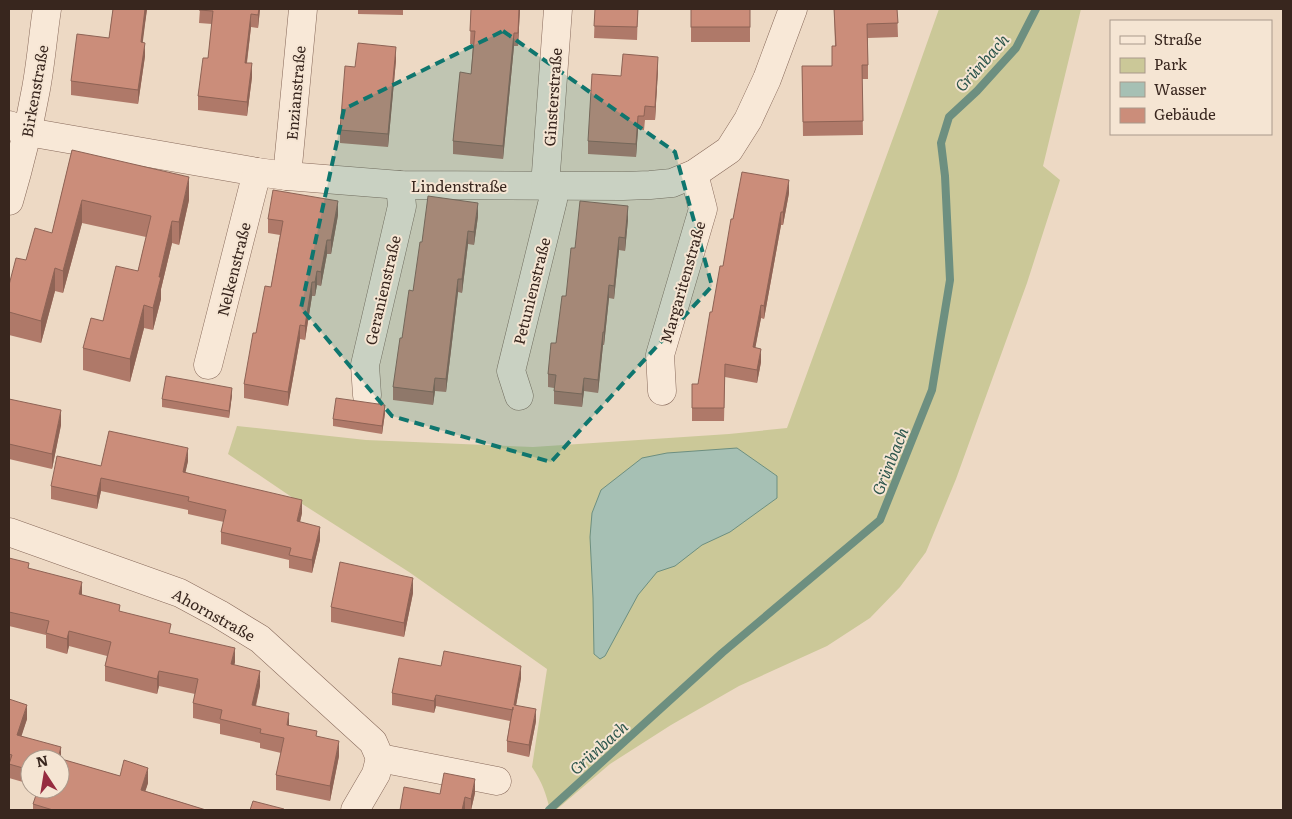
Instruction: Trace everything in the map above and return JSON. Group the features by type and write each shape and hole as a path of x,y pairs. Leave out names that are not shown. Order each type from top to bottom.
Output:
{"street":[{"name":"Birkenstraße","path":"9,201 19,168 18,128 37,86 47,9"},
{"name":"Enzianstraße","path":"287,176 303,9"},
{"name":"Ginsterstraße","path":"550,185 558,9"},
{"name":"Lindenstraße","path":"18,128 287,176 400,185 650,186 672,183 694,174 729,150 748,120 767,80 793,9"},
{"name":"Nelkenstraße","path":"208,365 258,172"},
{"name":"Margaritenstraße","path":"662,391 660,355 703,209 694,174"},
{"name":"Geranienstraße","path":"367,395 365,365 402,206 400,185"},
{"name":"Petunienstraße","path":"519,396 511,371 553,200 550,185"},
{"name":"Ahornstraße","path":"9,532 180,593 220,614 260,639 373,742 380,758"},
{"path":"355,810 376,774 380,758 498,781"}],"highlighted area":[{"path":"503,31 675,152 712,286 551,462 392,416 301,308 344,109"}],"green space":[{"path":"939,9 1081,9 1043,166 1060,180 1027,283 956,479 926,552 900,587 870,618 827,646 739,686 671,725 610,764 556,810 550,810 543,788 532,767 547,669 409,572 228,454 237,426 366,440 533,447 729,434 787,428"}],"water":[{"path":"737,448 777,476 777,498 730,532 702,545 675,566 657,572 638,595 605,656 600,659 594,654 590,537 592,513 601,490 642,458 667,453"}],"building":[{"path":"113,9 145,9 141,42 145,43 138,90 71,81 77,34 109,38"},
{"path":"200,9 259,9 258,15 251,14 245,63 252,63 247,102 198,96 203,58 208,58 213,11"},
{"path":"471,9 519,9 518,33 514,33 503,146 453,141 460,72 471,74 475,31 470,31"},
{"path":"595,9 638,9 637,27 594,26"},
{"path":"691,9 750,9 750,27 691,27"},
{"path":"834,9 897,9 898,23 867,24 868,65 862,65 863,121 803,122 802,66 832,66 832,46 836,46"},
{"path":"358,43 396,47 388,134 340,130 345,66 355,67"},
{"path":"623,54 658,57 655,107 645,106 644,116 638,116 636,144 588,141 592,74 621,76"},
{"path":"72,150 189,177 179,222 172,221 153,308 144,305 130,359 83,348 91,318 103,321 116,266 138,271 151,216 82,200 63,271 55,268 41,321 9,312 9,285 16,258 26,260 35,228 52,233"},
{"path":"742,172 789,180 783,212 781,212 764,306 761,305 753,347 761,349 757,370 725,364 724,408 692,408 692,384 698,384 710,312 712,312 720,266 723,266"},
{"path":"273,190 338,201 331,240 327,240 321,272 317,271 315,282 312,282 305,326 300,325 288,392 244,384 253,333 256,333 265,286 271,287 283,221 268,219"},
{"path":"428,196 478,203 474,232 468,231 462,279 458,279 446,379 435,378 433,392 393,387 409,290 413,291 420,242 422,242"},
{"path":"580,201 628,206 625,238 619,237 614,286 609,285 598,380 584,378 582,394 554,391 556,375 548,374 551,343 556,343 562,296 566,296 571,248 575,248"},
{"path":"166,376 232,388 229,411 162,399"},
{"path":"336,398 385,405 382,426 333,419"},
{"path":"9,399 61,410 52,454 9,444"},
{"path":"109,431 188,448 183,472 302,500 297,521 320,527 312,560 289,555 291,548 221,532 226,510 188,501 189,497 101,478 97,496 51,486 57,456 101,466"},
{"path":"9,558 29,563 28,568 82,582 79,594 120,605 119,611 171,624 169,633 235,648 231,664 260,671 252,705 289,713 287,725 317,731 316,736 339,741 330,786 276,775 284,738 260,733 261,729 220,719 222,710 193,703 198,679 159,671 157,679 105,666 111,642 69,631 67,639 46,633 49,621 9,612"},
{"path":"340,562 413,578 404,623 331,607"},
{"path":"444,651 521,666 514,705 536,709 529,745 507,741 512,710 436,695 434,701 392,693 399,658 441,666"},
{"path":"9,699 27,705 17,735 61,747 60,749 20,749 20,767 9,764 12,755 9,754"},
{"path":"124,760 148,768 141,790 206,810 53,810 33,804 35,799 70,799 70,761 120,776"},
{"path":"444,773 475,779 471,799 465,797 462,810 400,810 404,787 440,794"},
{"path":"253,801 284,809 284,810 250,810"}],"waterway":[{"name":"Grünbach","path":"549,810 722,653 880,520 932,390 950,280 945,176 941,143 949,117 977,91 1016,48 1036,9"}]}
